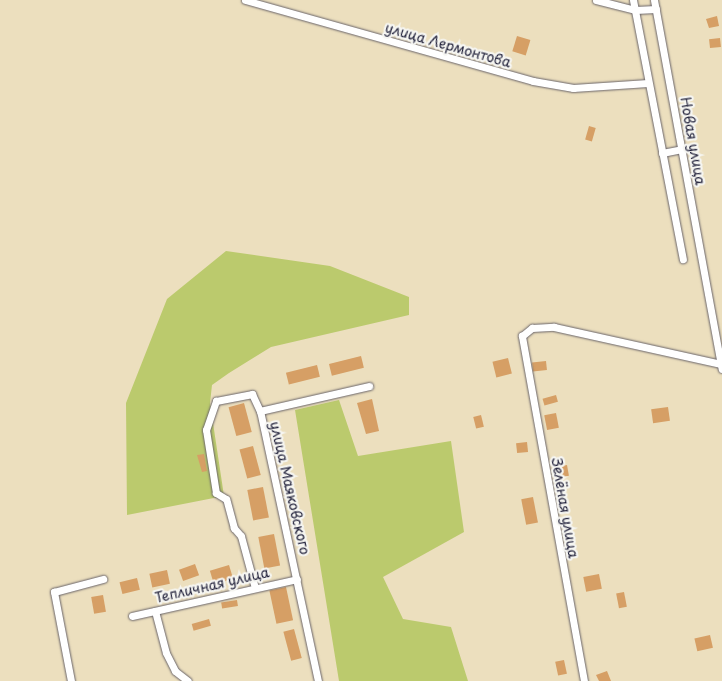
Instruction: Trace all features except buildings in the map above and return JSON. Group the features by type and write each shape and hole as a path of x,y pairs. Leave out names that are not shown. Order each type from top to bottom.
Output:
{"street":[{"name":"улица Лермонтова","path":"245,0 533,81 573,88 648,83"},
{"path":"596,0 635,10 656,9"},
{"path":"633,0 683,260"},
{"name":"Новая улица","path":"654,0 722,366"},
{"path":"662,153 682,149"},
{"name":"Зелёная улица","path":"584,681 520,340 532,328 554,328 722,366"},
{"name":"улица Маяковского","path":"318,681 260,411 369,386"},
{"path":"255,588 241,536 234,528 226,499 216,492 206,430 216,402 252,394 260,411"},
{"path":"71,681 54,592 103,579"},
{"name":"Тепличная улица","path":"132,616 297,579"},
{"path":"155,611 166,653 175,671 188,681"}],"green space":[{"path":"226,251 330,266 409,297 409,315 271,347 212,385 210,403 224,496 127,515 126,403 167,299"},
{"path":"339,400 358,456 451,441 464,532 383,577 403,619 451,627 468,681 339,681 295,410"}]}
